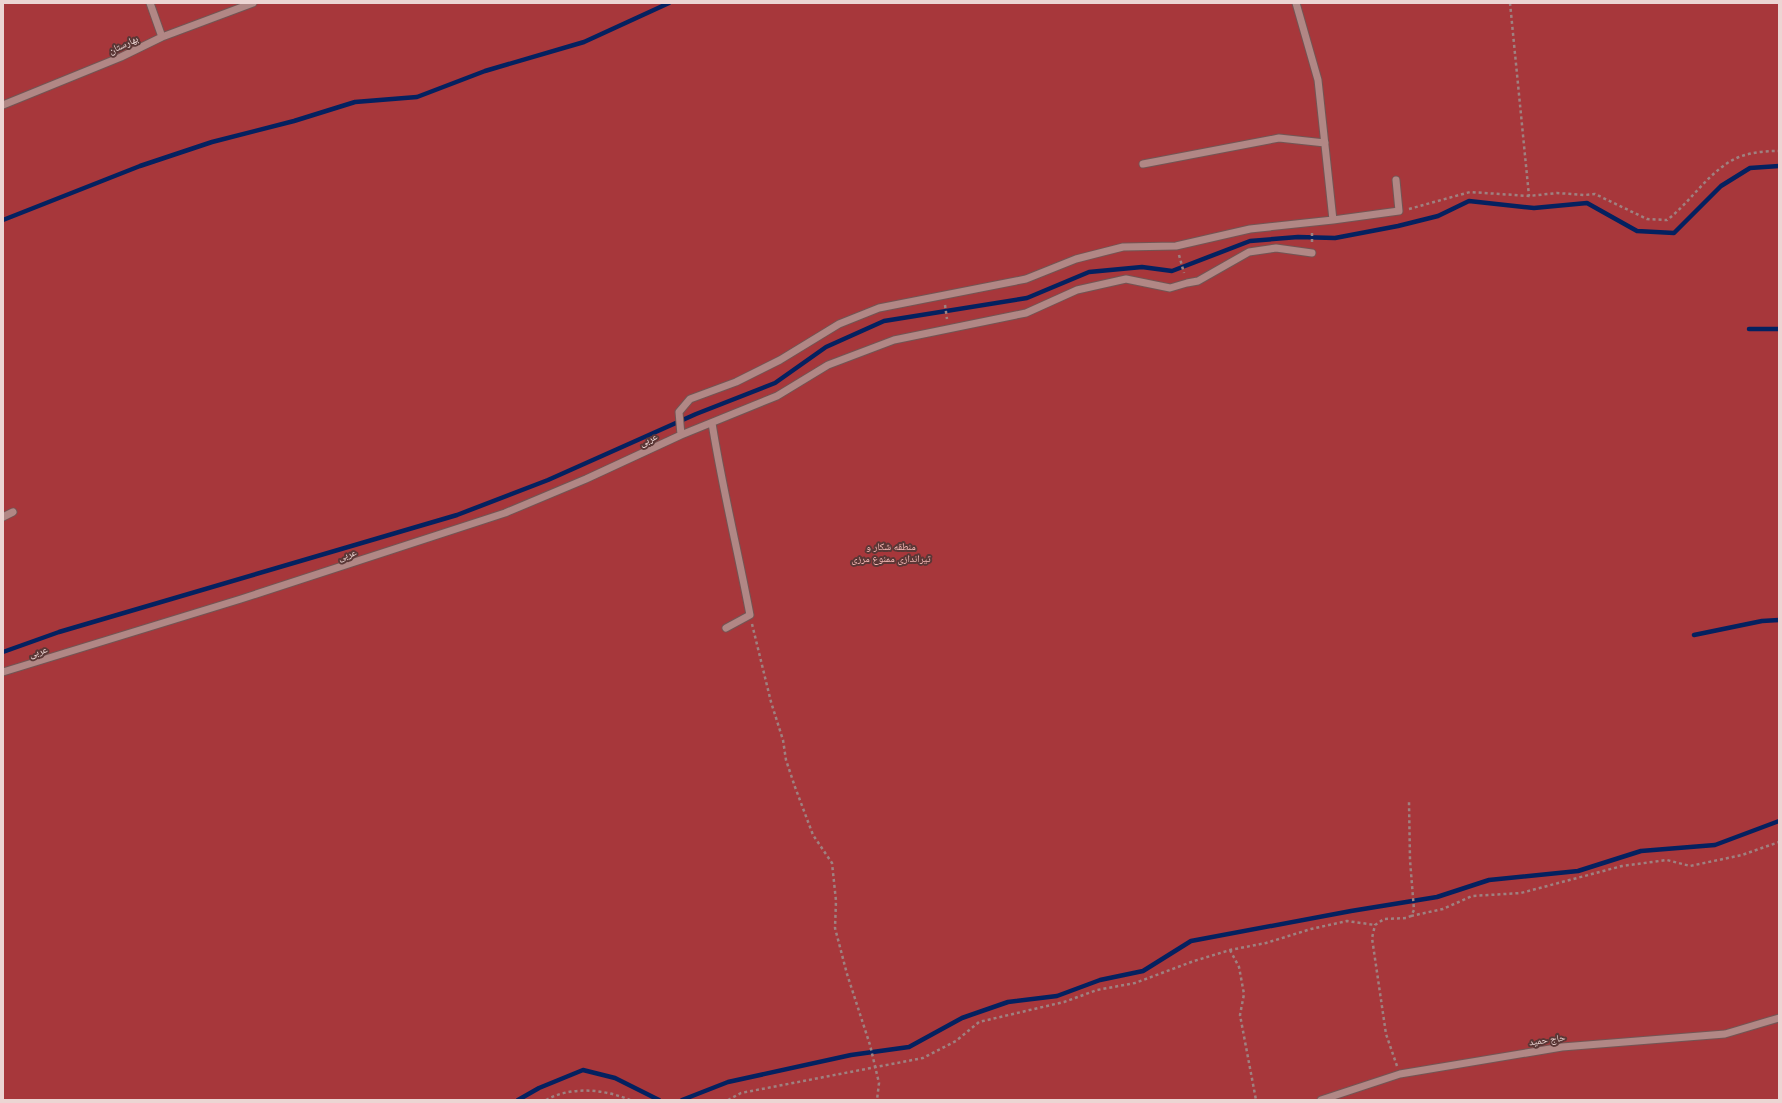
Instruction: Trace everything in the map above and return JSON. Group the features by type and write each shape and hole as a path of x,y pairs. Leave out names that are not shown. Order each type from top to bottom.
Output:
{"street":[{"path":"150,3 162,37"},
{"path":"1296,3 1318,80 1333,220"},
{"name":"بهارستان","path":"3,105 114,60 162,37 249,4"},
{"path":"1144,164 1279,138 1325,143"},
{"path":"681,431 679,412 690,399 736,382 780,360 839,324 879,308 1026,279 1076,259 1123,247 1176,246 1250,229 1399,211 1396,180"},
{"name":"عربی","path":"3,672 241,599 505,513 586,479 681,431 712,423 777,396 828,365 894,340 1026,313 1077,290 1126,279 1170,288 1198,281 1249,252 1276,248 1312,253"},
{"path":"712,423 719,466 734,530 750,615 726,628"},
{"path":"3,517 13,512"},
{"name":"حاج حمید","path":"1321,1100 1400,1074 1562,1046 1725,1034 1779,1018"}],"path":[{"path":"1510,3 1529,196"},
{"path":"1399,211 1470,192 1529,196 1557,192 1585,195 1595,194 1647,219 1667,220 1681,210 1693,194 1721,169 1739,157 1760,152 1779,151"},
{"path":"1312,232 1312,244"},
{"path":"1179,258 1185,276"},
{"path":"945,304 947,319"},
{"path":"750,615 767,687 783,740 786,760 794,787 813,836 832,863 836,901 835,928 847,974 873,1057 879,1084 877,1100"},
{"path":"1409,802 1414,910 1412,916"},
{"path":"728,1100 741,1093 875,1066 923,1058 956,1040 979,1022 1064,1002 1096,990 1135,983 1194,961 1230,950 1266,943 1347,921 1375,925 1384,919 1406,918 1443,909 1472,896 1521,893 1622,866 1667,860 1690,866 1742,855 1779,842"},
{"path":"1375,925 1372,938 1386,1034 1400,1074"},
{"path":"1230,950 1239,967 1244,994 1240,1014 1256,1100"},
{"path":"546,1100 556,1094 581,1090 613,1093 630,1100"}],"green space":[{"name":"منطقه شکار و تیراندازی ممنوع مرزی","path":"3,3 1779,3 1779,1100 3,1100"}],"waterway":[{"path":"3,220 140,166 212,142 294,121 355,102 417,97 485,71 584,42 669,3"},
{"path":"3,652 59,632 457,515 548,480 696,414 775,383 826,347 884,321 1027,298 1089,272 1142,267 1172,271 1250,241 1298,237 1335,238 1398,226 1438,216 1469,201 1534,208 1587,203 1637,231 1674,233 1721,186 1750,168 1779,166"},
{"path":"1749,329 1779,329"},
{"path":"1694,635 1762,621 1779,620"},
{"path":"682,1100 728,1082 851,1055 909,1047 962,1018 1008,1002 1057,996 1100,980 1143,971 1191,941 1351,911 1437,897 1489,880 1578,871 1641,851 1715,845 1779,821"},
{"path":"518,1100 539,1088 583,1070 615,1078 659,1100"}]}
